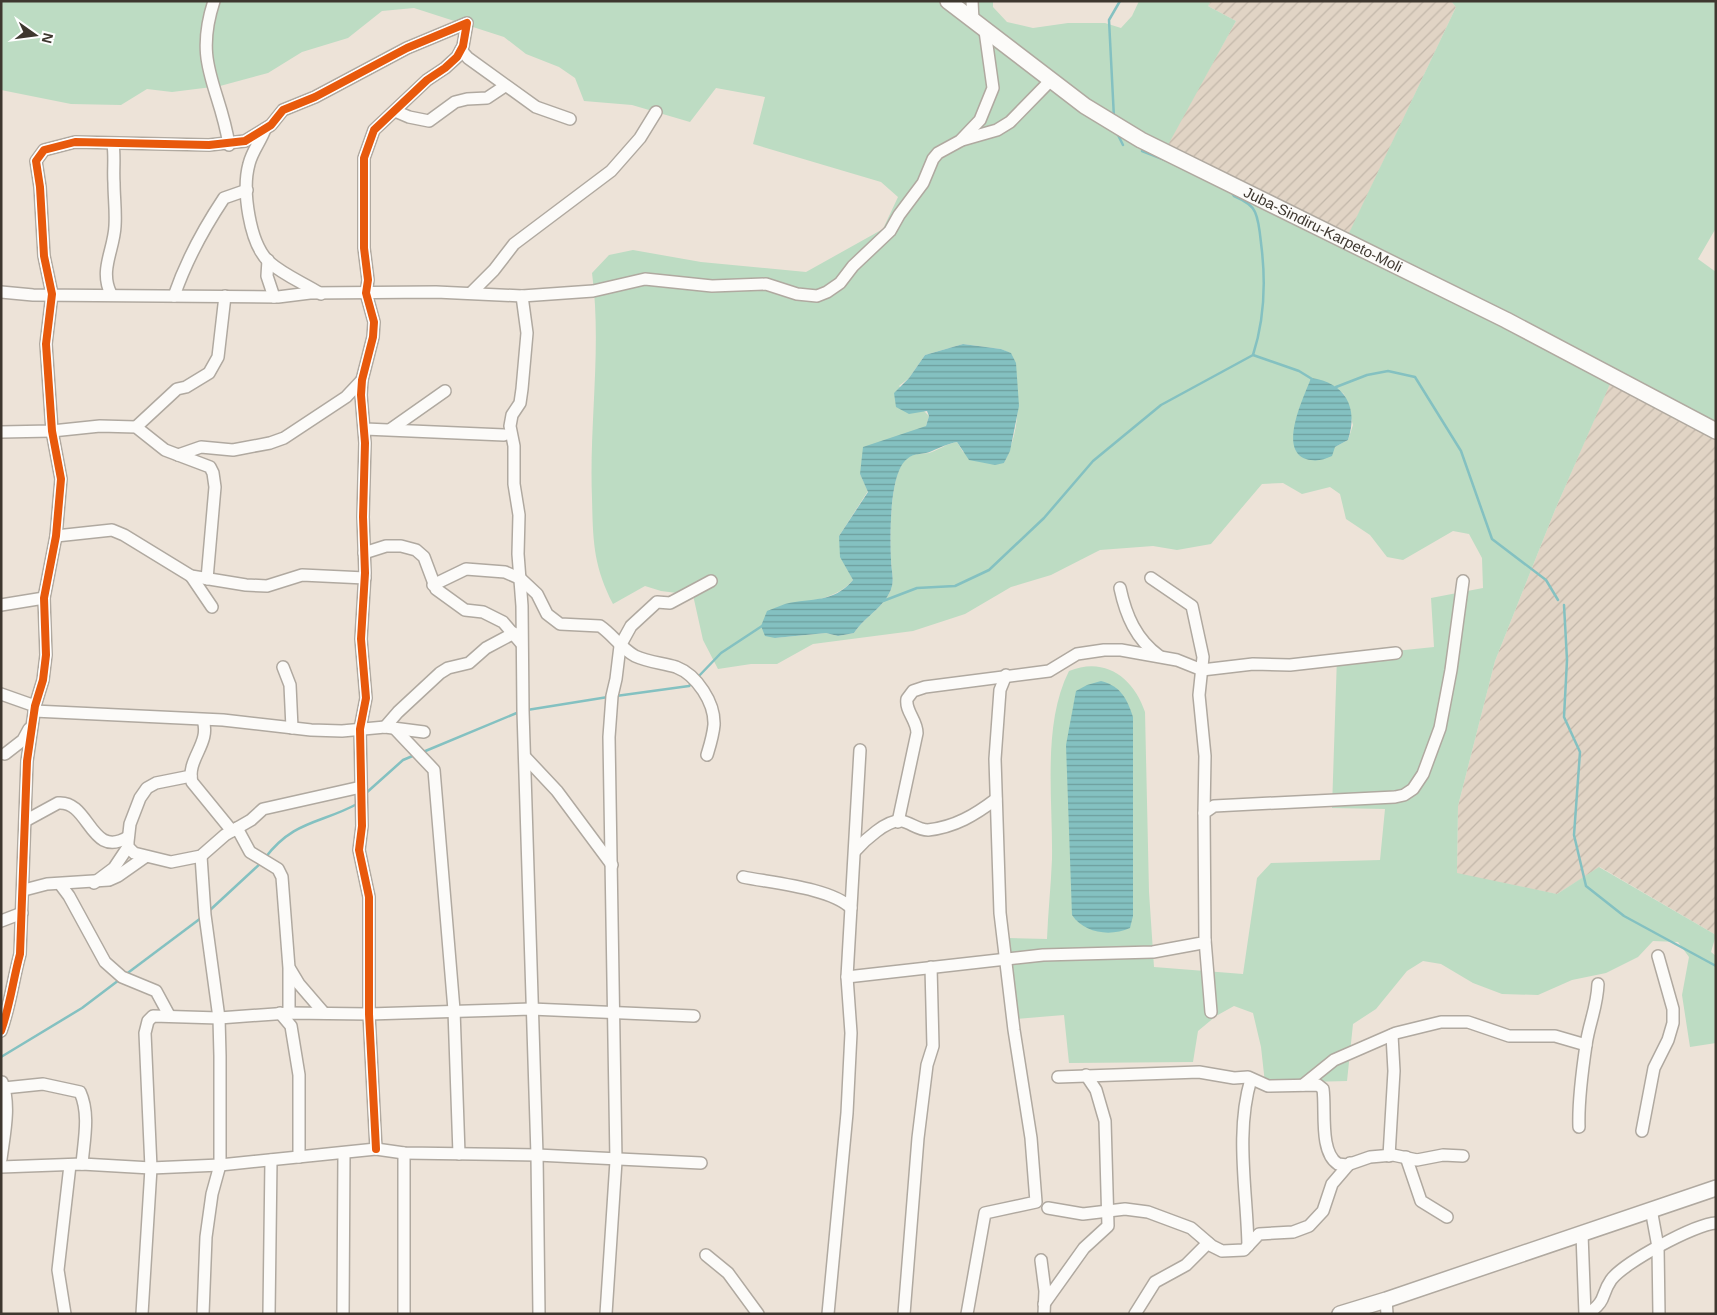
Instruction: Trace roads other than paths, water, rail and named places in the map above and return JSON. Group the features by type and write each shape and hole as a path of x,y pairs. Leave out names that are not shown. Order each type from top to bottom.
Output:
{"main road":[{"name":"Juba-Sindiru-Karpeto-Moli","path":"948,1 1085,106 1141,140 1498,316 1716,431"},
{"path":"1340,1314 1387,1307 1651,1209 1716,1188"}],"street":[{"path":"214,1 207,23 205,48 207,69 222,111 229,145"},
{"path":"972,1 973,21"},
{"path":"1,1030 10,1004 12,985 20,954 24,890 27,761 32,723 43,680 46,655 44,598 56,536 61,479 52,431 46,344 52,294 44,256 40,187 36,161 44,150 75,142 229,145 245,141 264,129 283,110 314,97 407,48 467,23 466,35 461,50 445,68 427,80 374,130 364,158 364,248 368,280 366,293 371,308 374,337 362,380 361,395 365,429 365,578 361,629 366,698 360,729 362,826 359,850 369,898 369,1014 376,1150"},
{"path":"960,141 980,120 993,88 985,31"},
{"path":"461,50 468,58 504,86 536,107 570,119"},
{"path":"1,292 274,297 366,293 471,293 522,296 593,291 645,280 712,286 766,284 797,294 816,296 827,292 840,283 853,266 886,236 923,183 933,159 938,153 960,141 997,130 1010,122 1051,80"},
{"path":"395,111 409,117 429,121 455,102 487,98 504,86"},
{"path":"471,293 494,270 514,244 611,171 640,138 656,112"},
{"path":"264,129 249,163 247,190 247,206 258,244 268,260 286,275 322,294"},
{"path":"111,294 107,286 106,266 115,228 113,181 116,163 113,144"},
{"path":"174,296 181,275 199,239 224,198 247,190"},
{"path":"268,260 268,282 274,297"},
{"path":"136,427 177,390 209,372 218,358 225,296"},
{"path":"522,296 527,333 522,389 520,403 512,415 510,426 514,446 514,484 519,515 518,554 521,579 531,1009 538,1155 539,1314"},
{"path":"178,455 201,447 233,450 270,443 284,438 346,397 362,380"},
{"path":"391,429 445,391"},
{"path":"1,432 52,431 100,426 136,427 165,450 210,467 213,473 214,494 207,578"},
{"path":"365,429 504,435"},
{"path":"56,536 112,530 124,535 191,576 267,586 302,575 365,578"},
{"path":"364,553 386,546 401,546 416,550 424,557 433,585 462,609 483,612 504,622 521,643"},
{"path":"433,585 466,569 494,570 521,579 537,594 547,614 560,624 594,624 604,630 620,646 636,656 676,667 695,680 704,694 714,723 707,755"},
{"path":"191,576 212,607"},
{"path":"1151,578 1192,606 1201,641 1202,670 1199,695 1205,756 1204,940 1211,1012"},
{"path":"1204,813 1214,806 1395,797 1404,795 1413,789 1430,758 1444,715 1445,694 1451,670 1463,581"},
{"path":"606,1314 616,1161 609,737 612,696 620,646 631,626 657,602 670,603 711,582"},
{"path":"1120,588 1124,607 1135,632 1160,658"},
{"path":"1,605 44,598"},
{"path":"391,729 398,712 440,674 448,668 469,663 486,648 514,633"},
{"path":"898,822 917,733 917,726 907,704 910,695 925,687 1006,675 1049,671 1077,654 1092,651 1116,650 1184,662 1202,670 1253,664 1290,665 1350,656 1396,653"},
{"path":"283,667 290,685 292,728"},
{"path":"967,1314 985,1213 1036,1202 1031,1138 1014,1030 1000,913 995,759 1000,690 1006,675"},
{"path":"1,694 35,708 292,728 342,731 391,729 424,732"},
{"path":"203,720 206,730 205,739 192,765 192,782 235,829 250,852 278,869 282,877 289,968 284,1013 291,1026 299,1075 299,1157"},
{"path":"3,754 23,740 32,723"},
{"path":"391,729 434,770 454,1010 459,1154"},
{"path":"828,1314 847,1104 851,1033 846,977 860,750"},
{"path":"3,754 27,761"},
{"path":"526,758 561,797 612,865"},
{"path":"93,883 114,868 128,842 140,798 147,788 156,783 191,776"},
{"path":"128,842 134,853 170,862 202,856 263,809 361,787"},
{"path":"855,851 874,833 898,822 926,830 964,822 996,799"},
{"path":"25,821 58,803 64,803 76,808 91,829 104,840 128,842"},
{"path":"202,856 205,915 219,1018 220,1165 212,1194 206,1237 204,1314"},
{"path":"24,890 60,884 93,883 118,876 145,857"},
{"path":"743,877 822,893 843,901 851,908"},
{"path":"60,884 69,896 105,962 122,977 156,991 169,1015"},
{"path":"1,921 22,913"},
{"path":"846,977 1082,952 1132,954 1153,952 1197,945 1204,940"},
{"path":"1642,1131 1654,1068 1668,1040 1673,1023 1673,1009 1658,956"},
{"path":"904,1314 918,1138 927,1065 933,1046 931,967"},
{"path":"289,968 299,984 324,1013"},
{"path":"1579,1127 1578,1108 1586,1045 1597,1003 1598,984"},
{"path":"142,1314 151,1168 145,1033 148,1021 153,1016 219,1018 284,1013 369,1014 531,1009 694,1016"},
{"path":"1303,1085 1334,1060 1392,1035 1449,1020 1468,1022 1503,1034 1555,1036 1586,1045"},
{"path":"1389,1156 1394,1071 1392,1035"},
{"path":"1048,1208 1083,1214 1126,1209 1148,1212 1191,1228 1222,1251 1238,1252 1248,1246 1259,1234 1293,1232 1309,1226 1323,1211 1332,1184 1334,1169 1327,1145 1323,1089 1318,1085 1268,1086 1251,1079 1199,1072 1058,1076"},
{"path":"1044,1309 1084,1248 1106,1230 1109,1221 1105,1121 1096,1090 1086,1075"},
{"path":"1248,1246 1246,1180 1242,1160 1246,1100 1251,1079"},
{"path":"1,1159 6,1125 3,1085 44,1084 80,1092 85,1102 58,1270 64,1314"},
{"path":"1,1167 76,1164 151,1168 220,1165 376,1150 404,1153 538,1155 616,1161 701,1164"},
{"path":"343,1314 344,1153"},
{"path":"404,1153 404,1314"},
{"path":"1332,1159 1342,1165 1370,1157 1406,1157 1417,1160 1443,1155 1463,1156"},
{"path":"1406,1157 1421,1201 1443,1217 1447,1217"},
{"path":"269,1314 271,1160"},
{"path":"1332,1184 1350,1163"},
{"path":"1651,1209 1658,1247 1659,1314"},
{"path":"1582,1234 1586,1314 1599,1306 1612,1279 1622,1269 1658,1247 1705,1225 1716,1223"},
{"path":"1135,1314 1155,1282 1186,1265 1208,1242"},
{"path":"706,1254 728,1273 758,1314"},
{"path":"1041,1260 1044,1309"}],"water":[{"path":"963,344 1001,349 1011,353 1016,363 1019,406 1010,451 1004,463 995,465 969,460 957,442 929,452 913,455 907,459 901,466 894,491 891,536 893,583 886,599 854,633 838,636 826,633 775,638 765,636 761,626 767,611 785,604 830,596 845,588 853,580 840,557 839,536 868,492 860,474 863,447 926,426 929,416 927,411 909,414 896,407 894,393 909,378 925,355"},
{"path":"1311,378 1323,380 1341,391 1350,407 1352,417 1348,440 1335,447 1332,456 1316,460 1306,459 1298,453 1294,445 1293,434 1299,409"},
{"path":"1101,681 1114,686 1122,694 1133,717 1133,916 1130,928 1106,933 1083,926 1072,915 1066,745 1076,691"}],"waterway":[{"path":"1114,118 1109,20 1120,1"},
{"path":"1117,133 1123,145"},
{"path":"1142,151 1165,160"},
{"path":"883,601 917,588 955,586 989,570 1044,518 1093,461 1161,405 1253,355 1260,327 1263,299 1264,271 1260,231 1254,209 1246,202 1234,196 1231,191"},
{"path":"1253,355 1299,371 1312,379"},
{"path":"1336,387 1367,375 1388,371 1415,377 1461,451 1492,539 1546,580 1558,600"},
{"path":"1564,605 1567,660 1564,717 1580,752 1574,835 1586,886 1624,916 1716,966"},
{"path":"697,678 721,653 762,626"},
{"path":"616,696 689,686 693,682"},
{"path":"527,710 608,697"},
{"path":"423,752 519,712"},
{"path":"365,794 403,760 415,755"},
{"path":"265,858 286,836 297,829 357,804"},
{"path":"209,911 262,862"},
{"path":"125,975 201,918"},
{"path":"1,1057 82,1008 119,980"}]}
